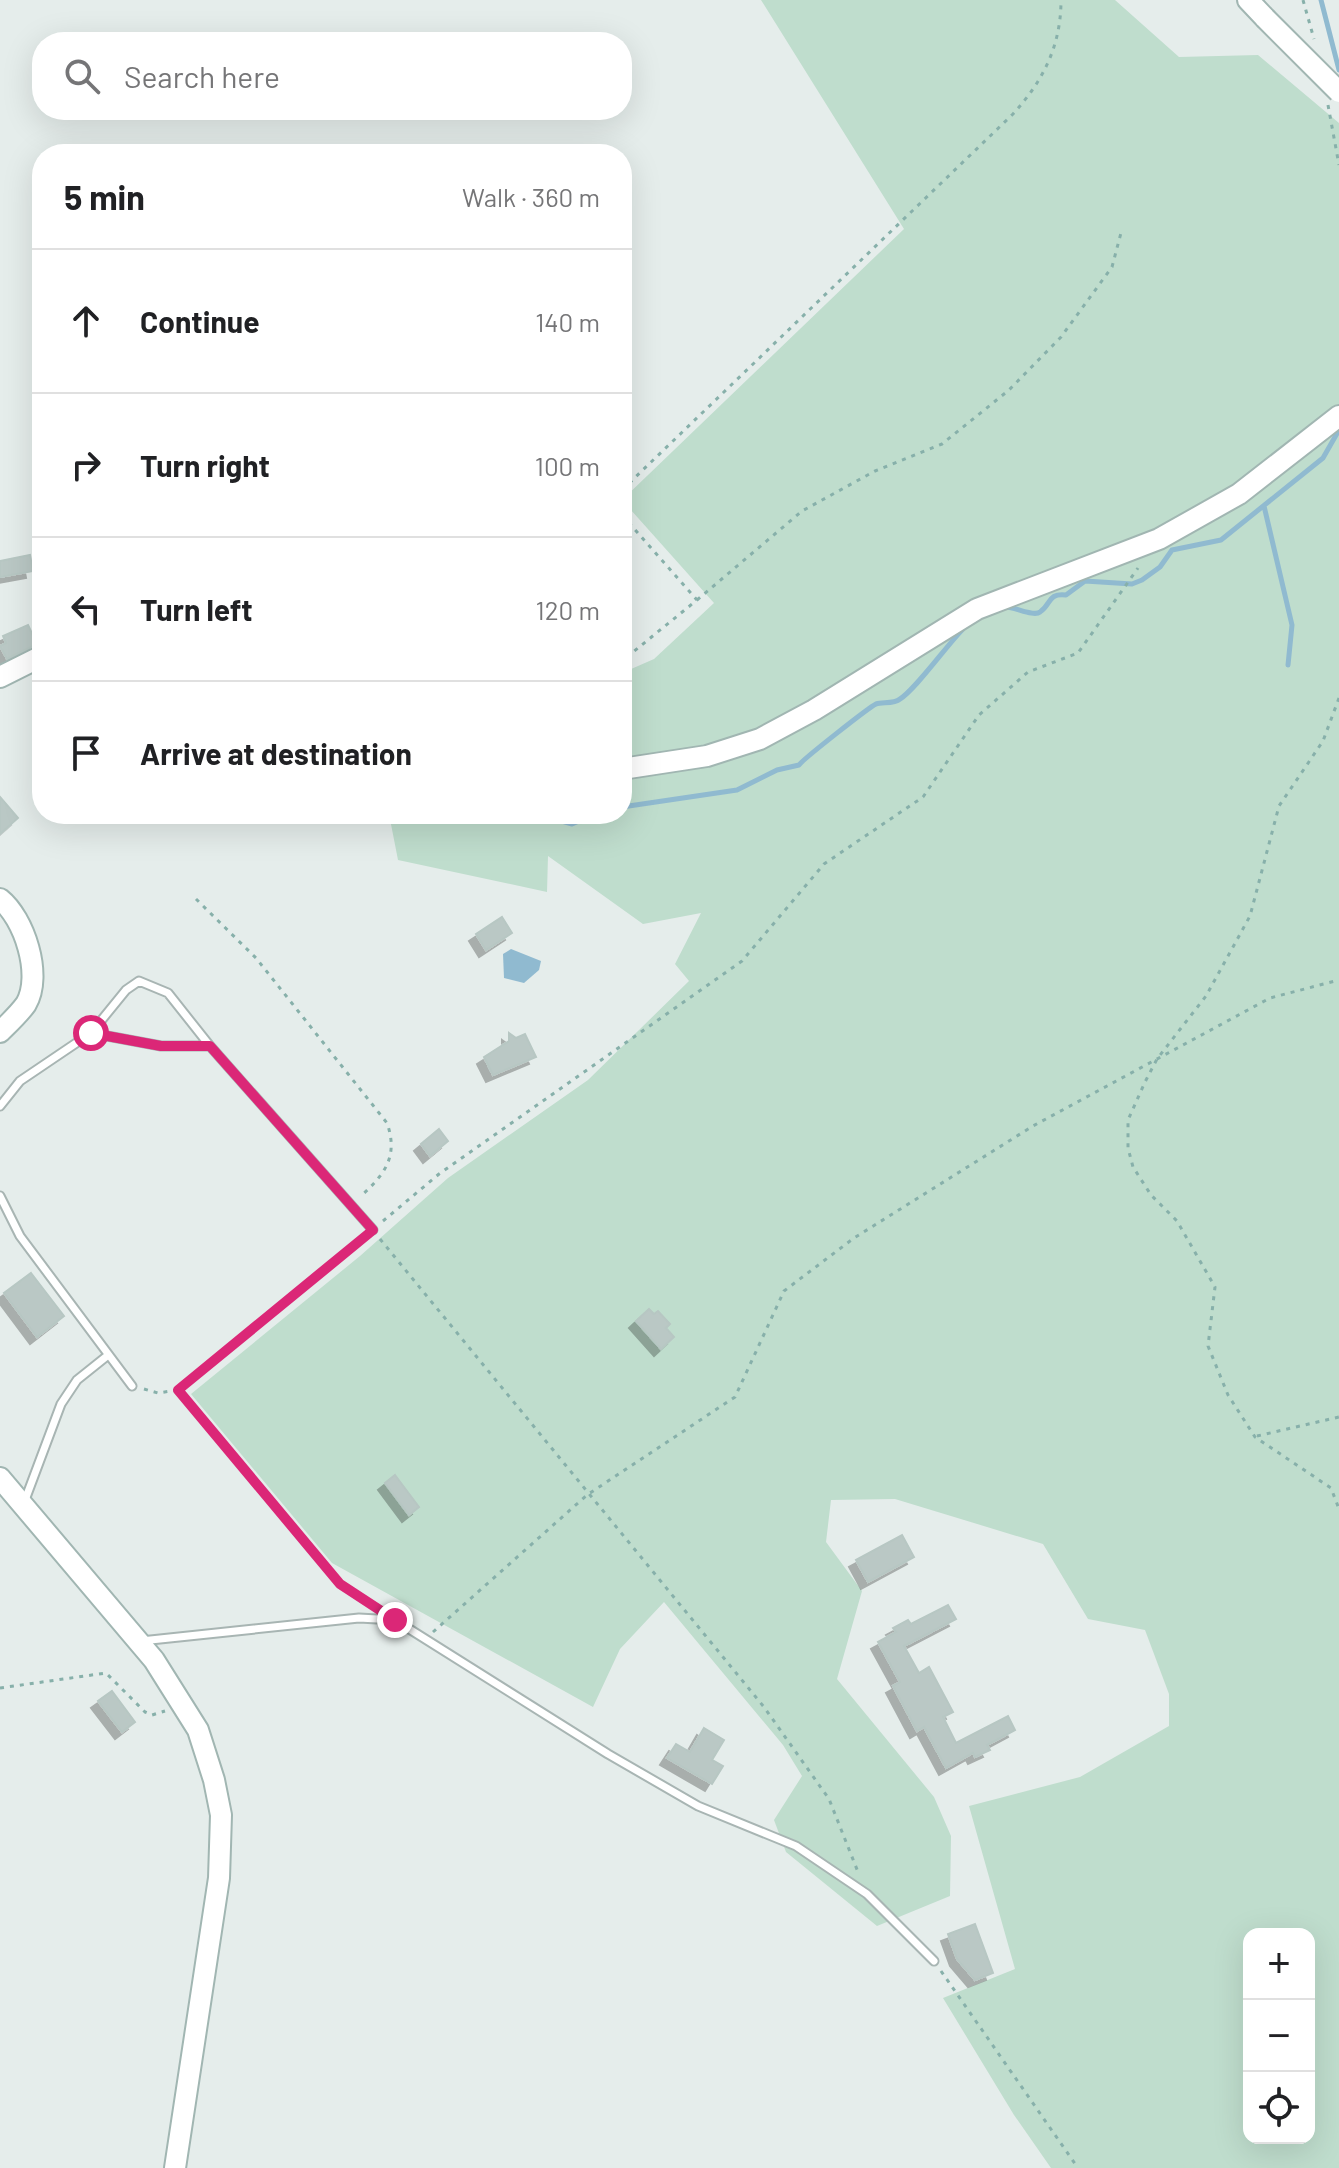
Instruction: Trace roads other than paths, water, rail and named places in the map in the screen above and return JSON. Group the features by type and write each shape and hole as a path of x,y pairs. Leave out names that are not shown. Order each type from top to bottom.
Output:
{"street":[{"path":"1248,0 1339,92"},
{"path":"632,767 707,756 760,739 814,710 977,609 1159,539 1239,494 1339,416"},
{"path":"0,677 32,661"},
{"path":"0,899 16,917 25,938 32,977 27,1003 0,1032"},
{"path":"0,1478 137,1641 182,1701 210,1763 222,1834 219,1878 175,2168"}],"lane":[{"path":"0,1106 20,1081 91,1033 126,990 139,981 168,993 210,1046 373,1230"},
{"path":"91,1033 161,1046 210,1046"},
{"path":"0,1196 20,1236 132,1386"},
{"path":"23,1505 61,1404 77,1380 107,1356"},
{"path":"137,1641 359,1618 395,1620 427,1637 608,1754 698,1806 796,1846 867,1894 934,1961"}],"water":[{"path":"511,949 541,961 539,970 524,983 504,978 503,954"}],"waterway":[{"path":"1321,0 1339,70"},
{"path":"1006,607 1037,613 1053,597 1066,595 1085,581 1132,584 1160,567 1172,550 1221,540 1323,458 1339,430"},
{"path":"1264,506 1292,625 1288,665"},
{"path":"632,806 737,790 777,770 799,765 876,704 898,701 963,629"}]}
